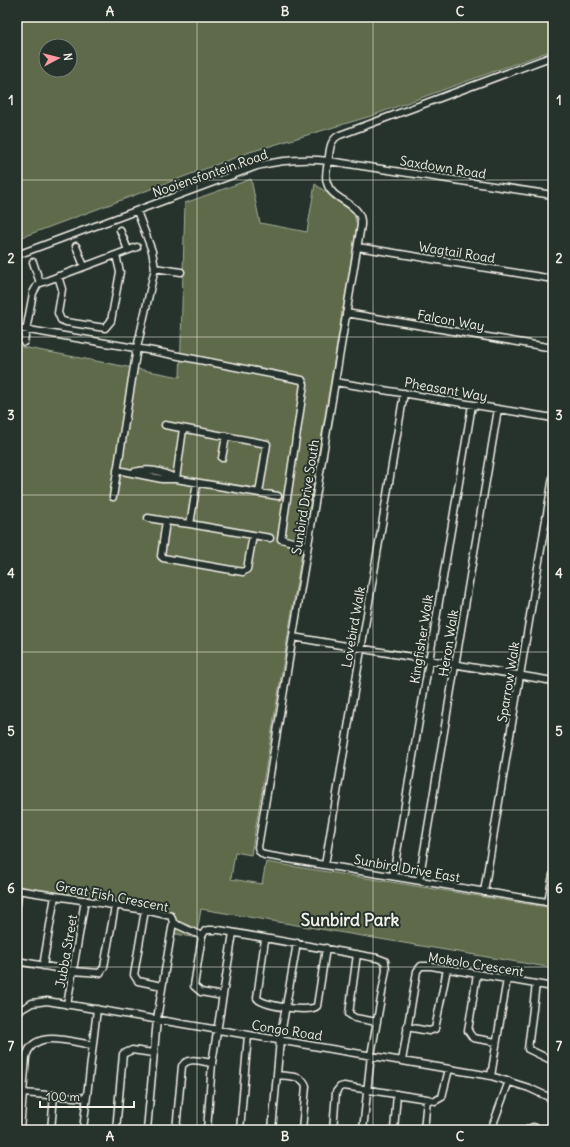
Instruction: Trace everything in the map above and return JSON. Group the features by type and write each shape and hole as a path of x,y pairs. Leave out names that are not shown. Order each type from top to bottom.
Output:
{"street":[{"path":"329,161 332,142 338,136 553,56"},
{"name":"Nooiensfontein Road","path":"17,255 264,164 289,160 329,161"},
{"name":"Saxdown Road","path":"329,161 553,195"},
{"name":"Sunbird Drive South","path":"259,851 258,845 358,247 361,217 355,208 329,188 326,178 329,161"},
{"path":"113,497 137,348 154,268 152,251 137,211"},
{"path":"120,230 128,250"},
{"path":"76,246 84,266"},
{"path":"24,342 34,289 40,283 137,247"},
{"name":"Wagtail Road","path":"358,247 553,279"},
{"path":"58,276 62,289 58,313 61,320 64,322 105,328 111,321 120,272 116,255"},
{"path":"33,262 40,283"},
{"path":"154,268 181,272"},
{"name":"Falcon Way","path":"346,313 553,348"},
{"path":"17,328 137,348 302,380 304,384 281,539 308,546"},
{"name":"Pheasant Way","path":"335,382 553,418"},
{"name":"Lovebird Walk","path":"325,865 404,393"},
{"name":"Kingfisher Walk","path":"393,876 472,405"},
{"name":"Heron Walk","path":"419,881 498,409"},
{"path":"165,425 267,444 259,493"},
{"path":"176,479 183,429"},
{"path":"222,458 226,436"},
{"path":"117,470 134,472 162,479 176,479 278,496"},
{"name":"Sparrow Walk","path":"484,892 553,477"},
{"path":"190,524 197,483"},
{"path":"148,518 270,538"},
{"path":"166,521 161,556 163,558 222,569 243,572 247,570 252,535"},
{"path":"293,637 553,680"},
{"name":"Sunbird Drive East","path":"259,851 264,855 551,903"},
{"path":"551,903 553,875"},
{"path":"17,904 18,890"},
{"name":"Great Fish Crescent","path":"18,890 145,910 171,916 173,923 157,1020 146,1130"},
{"path":"43,966 55,896"},
{"name":"Jubba Street","path":"67,1004 85,900"},
{"path":"17,961 97,974 103,970 115,906"},
{"path":"145,910 134,975 138,981 162,986"},
{"path":"173,923 202,936"},
{"path":"223,996 201,992 194,986 202,936 205,931 208,930 326,948 382,959 386,963 371,1055 363,1130"},
{"path":"207,1130 212,1063 233,933"},
{"path":"265,939 257,998 263,1003 286,1007 308,1010 317,1006 326,948"},
{"path":"272,1130 280,1040 297,944"},
{"path":"357,954 349,1014 355,1018 376,1022"},
{"name":"Mokolo Crescent","path":"402,1061 418,968 425,966 447,969 553,987"},
{"path":"407,1027 429,1031 435,1029 447,969"},
{"path":"477,974 468,1031 473,1038 496,1042"},
{"path":"491,1076 506,979"},
{"path":"536,984 528,1049 553,1061"},
{"name":"Congo Road","path":"17,1012 39,1001 67,1004 491,1076 509,1081 553,1099"},
{"path":"83,1130 97,1009"},
{"path":"240,1130 248,1035"},
{"path":"20,1130 27,1052 38,1041 47,1038 92,1044"},
{"path":"116,1130 123,1054 132,1050 153,1053"},
{"path":"176,1130 182,1066 191,1060 212,1063"},
{"path":"333,1130 338,1089 344,1086 436,1101 442,1097 449,1068"},
{"path":"277,1075 301,1078 305,1082 306,1086 302,1130"},
{"path":"491,1130 509,1081"},
{"path":"23,1093 86,1098"},
{"path":"394,1130 397,1094"},
{"path":"51,1130 54,1095"},
{"path":"424,1130 427,1099"},
{"path":"527,1130 533,1127 543,1130"}],"green space":[{"path":"17,17 553,17 553,50 371,116 250,152 17,239"},
{"path":"251,179 260,223 307,232 315,184 353,212 357,225 251,855 235,852 231,879 262,884 266,862 553,908 553,968 201,909 196,938 172,933 172,916 17,890 17,346 180,377 185,203"}],"district":[{"name":"Sunbird Park","path":"350,920"}]}
